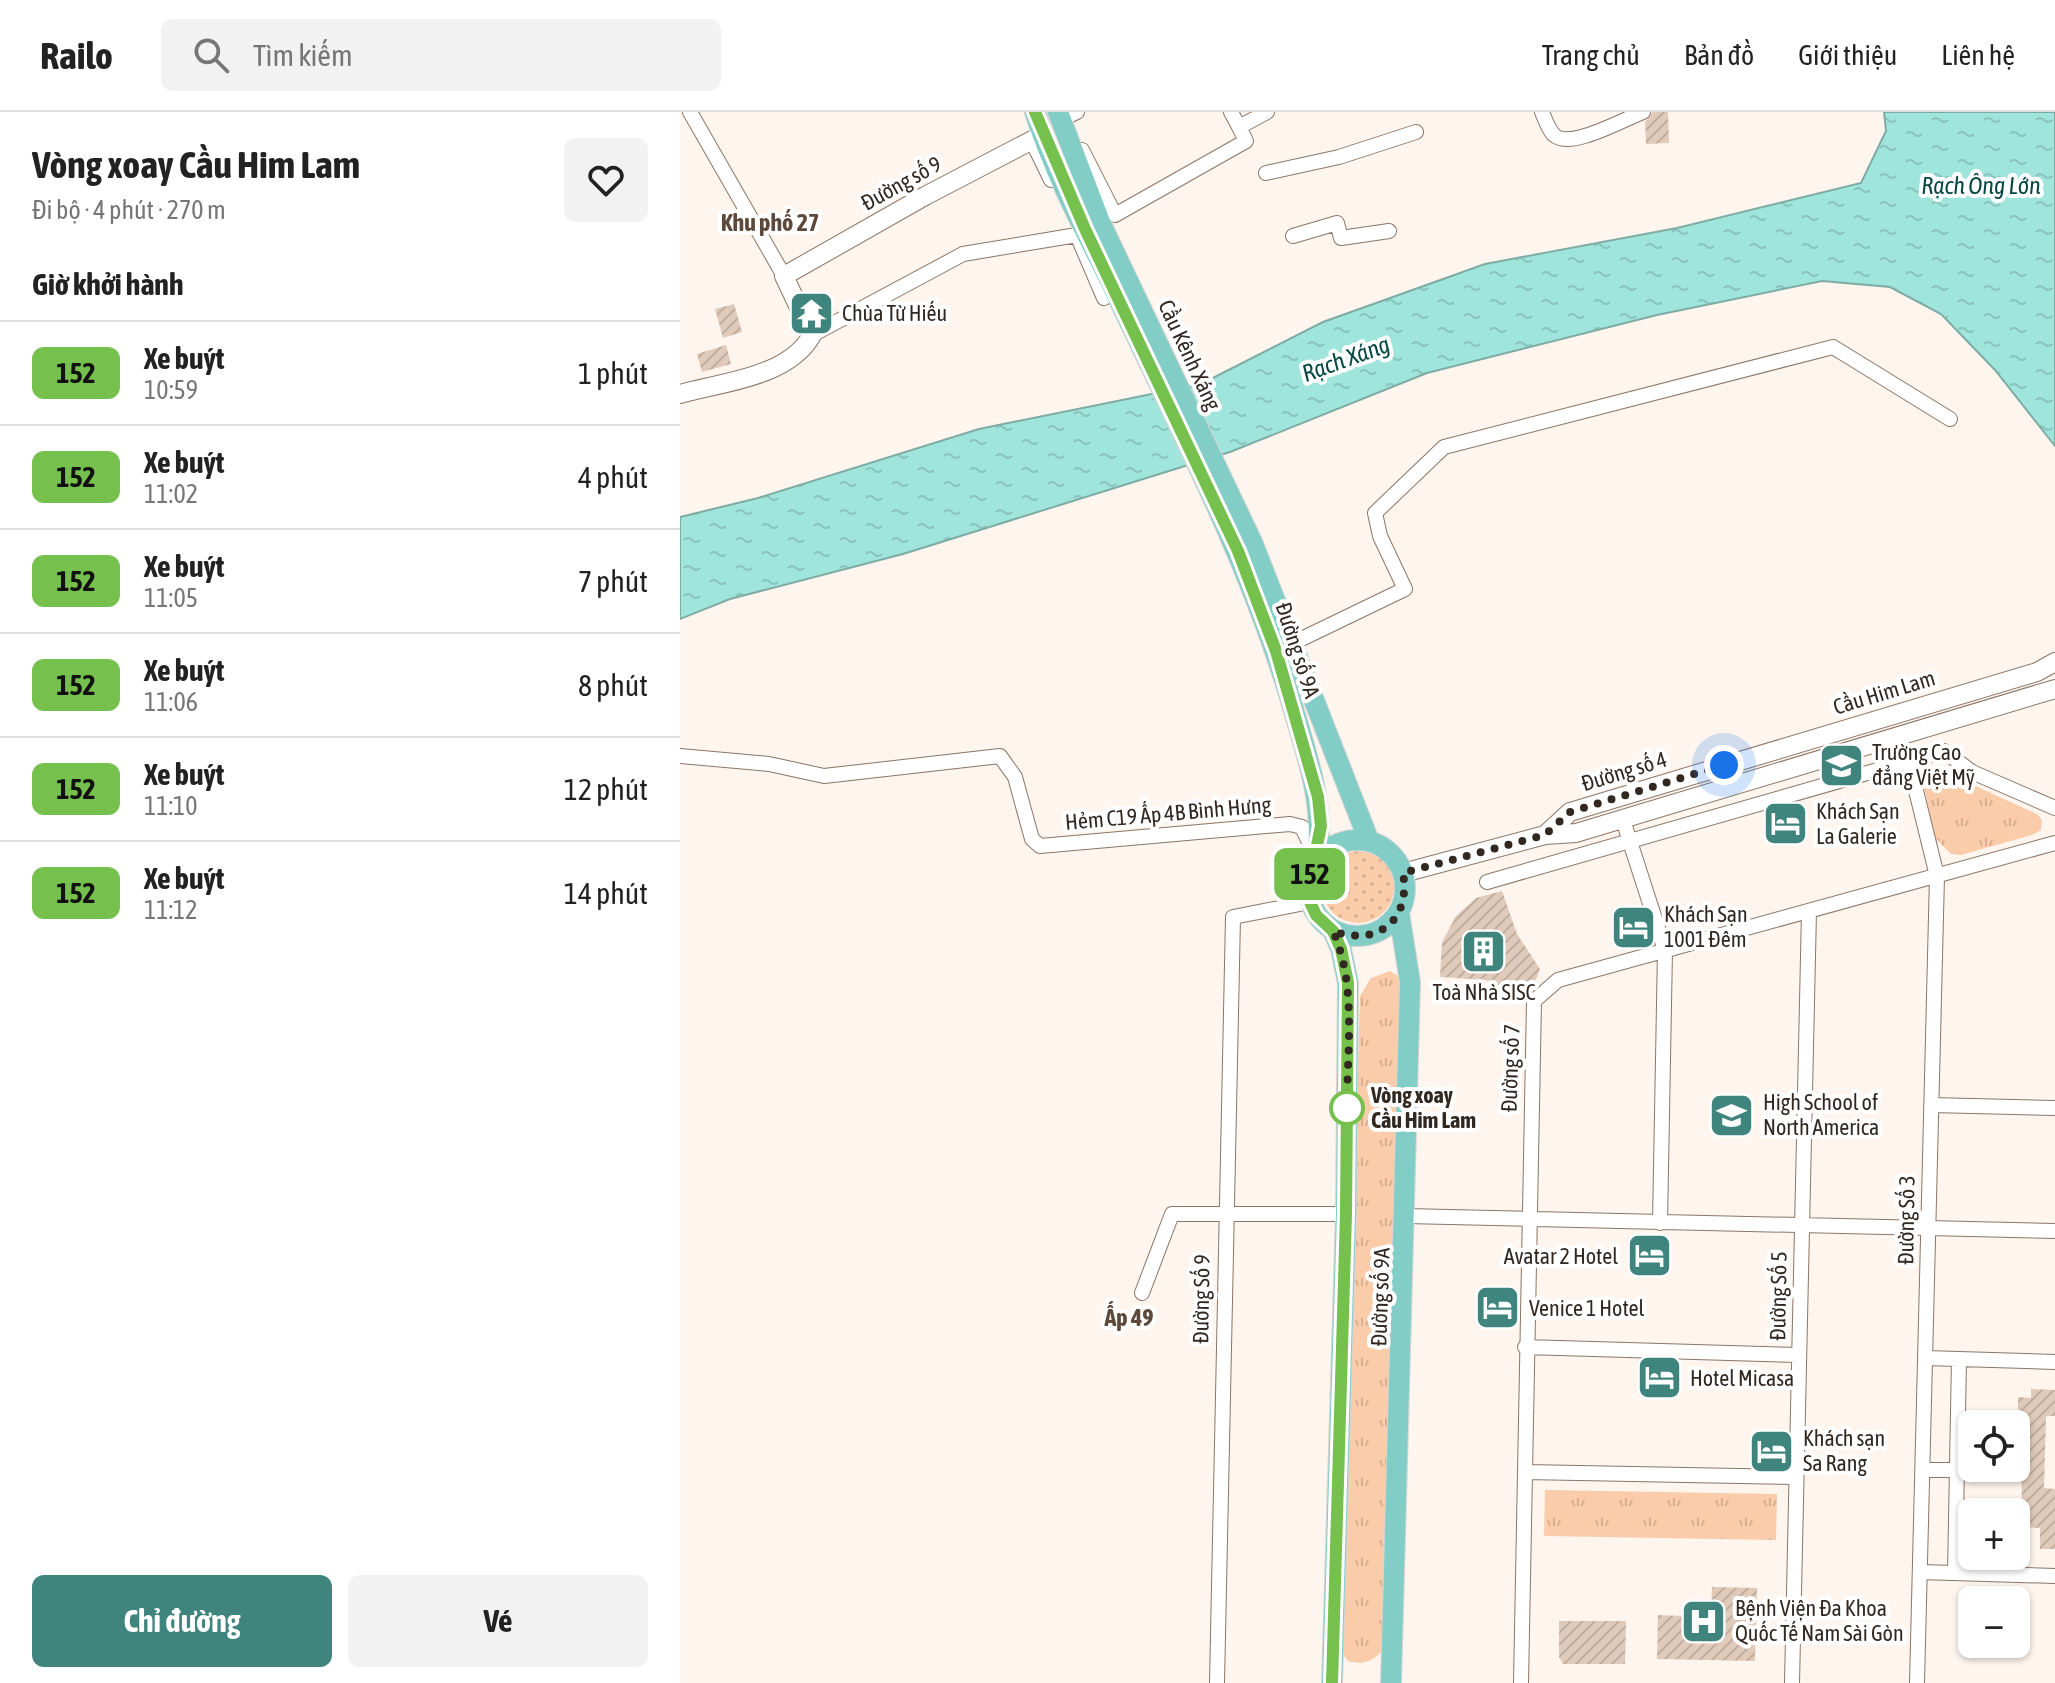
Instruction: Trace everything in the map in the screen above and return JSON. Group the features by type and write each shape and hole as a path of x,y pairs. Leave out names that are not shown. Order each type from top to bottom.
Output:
{"main road":[{"path":"1035,112 1037,138 1077,190"},
{"path":"1066,115 1077,190"},
{"name":"Đường số 9","path":"784,276 1037,138"},
{"name":"Cầu Kênh Xáng","path":"1077,190 1245,547"},
{"path":"680,394 786,364 803,351 812,335 784,276"},
{"name":"Đường số 9A","path":"1245,547 1293,643 1369,841"},
{"name":"Đường số 9A","path":"1245,547 1318,797 1321,826 1317,861"},
{"name":"Cầu Him Lam","path":"1724,765 2037,672 2055,662"},
{"path":"1732,787 2055,689"},
{"name":"Đường số 4","path":"1545,835 1570,812 1724,765"},
{"name":"Đường số 4","path":"1403,873 1545,835 1576,833 1732,787"},
{"path":"1369,841 1395,858 1403,873 1406,889 1399,913 1377,933 1347,936 1333,931 1316,915 1308,889 1317,861 1340,843 1369,841"},
{"name":"Đường số 9A","path":"1391,1683 1410,982 1399,913"},
{"name":"Đường số 9A","path":"1332,1683 1346,1214 1348,983 1341,949 1333,931"}],"street":[{"path":"690,112 784,276"},
{"path":"1066,115 1115,215 1246,141 1231,112"},
{"path":"1239,127 1267,112"},
{"path":"1542,112 1552,133 1564,139 1583,137 1643,112"},
{"path":"1266,173 1339,157 1416,132"},
{"path":"1037,138 1104,298"},
{"path":"1293,236 1337,223 1341,238 1389,231"},
{"path":"812,335 963,254 1077,235"},
{"path":"1293,643 1405,589 1380,536 1375,513 1444,447 1833,347 1950,419"},
{"path":"1487,882 1944,751 1972,772 2055,808"},
{"name":"Hẻm C19 Ấp 4B Bình Hưng","path":"680,756 769,764 824,776 1000,756 1015,777 1032,839 1040,846 1290,824 1302,827 1308,835 1317,861"},
{"path":"1732,787 1740,809 1909,762"},
{"name":"Đường Số 3","path":"1909,762 1937,876 1917,1683"},
{"path":"1623,820 1665,950 1660,1223"},
{"name":"Đường số 7","path":"1521,1683 1525,1347 1534,1001 1558,980 2055,843"},
{"name":"Đường Số 9","path":"1217,1683 1233,917 1310,902"},
{"name":"Đường Số 5","path":"1792,1683 1809,911"},
{"path":"1931,1105 2055,1108"},
{"path":"1142,1293 1172,1214 1346,1214"},
{"path":"1406,1216 2055,1231"},
{"path":"1525,1347 1799,1355"},
{"path":"1925,1358 2055,1362"},
{"path":"1955,1573 1959,1359"},
{"path":"1923,1470 1957,1470"},
{"path":"1525,1472 1796,1477"},
{"path":"1920,1572 2055,1576"}],"green space":[{"path":"1930,765 2037,814 2042,820 2041,830 1961,855 1951,854 1935,838 1922,777"},
{"path":"1358,851 1378,857 1388,867 1394,887 1388,907 1378,917 1358,923 1338,917 1328,907 1322,887 1328,867 1338,857"},
{"path":"1390,971 1398,976 1401,985 1383,1650 1371,1660 1358,1663 1348,1661 1341,1652 1360,996 1371,978"},
{"path":"1545,1490 1777,1494 1776,1540 1544,1536"}],"water":[{"path":"1884,112 2055,112 2055,446 1995,370 1941,314 1890,287 1822,281 1657,315 1427,373 1230,452 903,554 730,599 680,619 680,517 758,498 979,429 1201,384 1323,322 1485,264 1677,228 1861,183 1886,131"}],"building":[{"path":"1653,112 1668,112 1669,143 1646,144 1645,122"},
{"path":"734,304 742,332 723,338 715,309"},
{"path":"726,345 731,364 702,372 697,354"},
{"name":"Toà Nhà SISC","path":"1502,891 1517,934 1540,969 1533,988 1526,995 1485,980 1440,977 1442,942 1456,916 1476,898"},
{"path":"2031,1389 2055,1390 2055,1416 2046,1416 2044,1488 2055,1489 2055,1549 2040,1549 2040,1528 2030,1527 2030,1498 2022,1498 2022,1482 2030,1482 2030,1410 2018,1410 2018,1397 2031,1398"},
{"path":"1712,1587 1757,1588 1755,1661 1657,1659 1658,1615 1711,1617"},
{"path":"1559,1621 1626,1621 1625,1664 1563,1664 1559,1657"}],"bus line":[{"name":"152","path":"1035,112 1042,135 1085,229 1238,551 1276,651 1318,797 1321,826 1317,861 1310,874 1310,902 1316,915 1333,931 1341,949 1348,983 1346,1214 1332,1683"}],"place":[{"name":"Chùa Từ Hiếu","path":"811,313"},
{"name":"Trường Cao đẳng Việt Mỹ","path":"1841,765"},
{"name":"Khách Sạn La Galerie","path":"1785,824"},
{"name":"Khách Sạn 1001 Đêm","path":"1633,927"},
{"name":"Toà Nhà SISC","path":"1484,951"},
{"name":"Vòng xoay Cầu Him Lam","path":"1347,1108"},
{"name":"High School of North America","path":"1732,1115"},
{"name":"Avatar 2 Hotel","path":"1649,1256"},
{"name":"Venice 1 Hotel","path":"1498,1308"},
{"name":"Hotel Micasa","path":"1659,1378"},
{"name":"Khách sạn Sa Rang","path":"1772,1451"},
{"name":"Bệnh Viện Đa Khoa Quốc Tế Nam Sài Gòn","path":"1704,1621"}],"district":[{"name":"Khu phố 27","path":"770,223"},
{"name":"Ấp 49","path":"1129,1318"}],"route":[{"path":"1347,1108 1348,983 1341,949 1333,931 1347,936 1362,936 1377,933 1390,924 1403,905 1406,889 1403,873 1545,835 1570,812 1724,765"}],"water label":[{"name":"Rạch Ông Lớn","path":"1981,186"},
{"name":"Rạch Xáng","path":"1346,359"}]}
